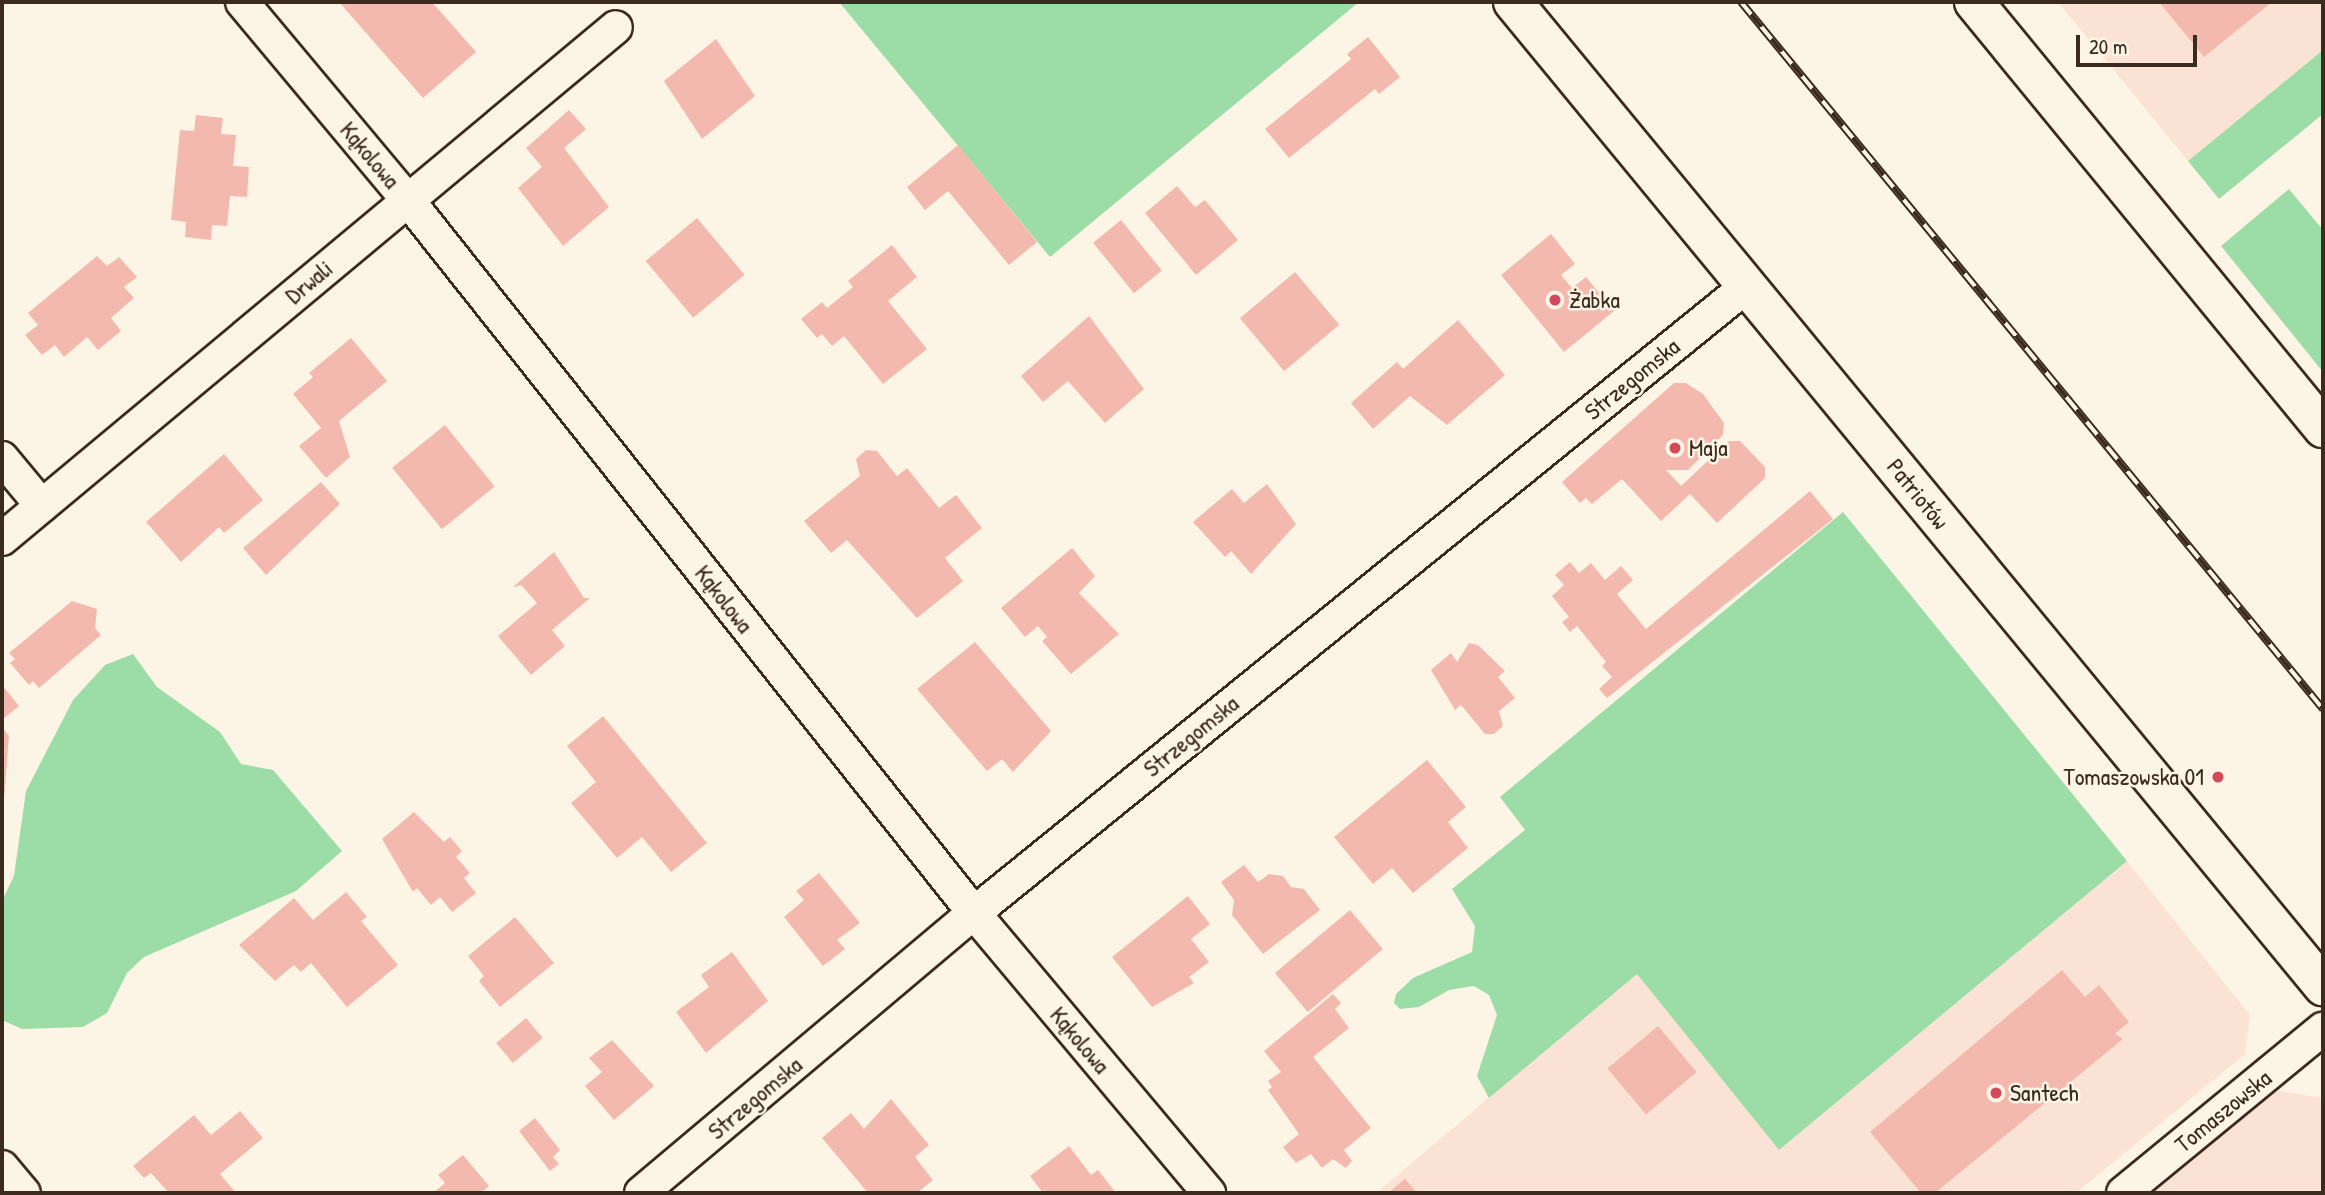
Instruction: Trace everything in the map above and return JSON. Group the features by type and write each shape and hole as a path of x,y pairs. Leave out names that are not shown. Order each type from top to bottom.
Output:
{"main road":[{"name":"Patriotów","path":"1513,2 2323,986"},
{"path":"1973,2 2323,428"}],"street":[{"name":"Kąkolowa","path":"242,2 407,199 974,913 1209,1193"},
{"name":"Drwali","path":"2,539 407,199 617,27"},
{"name":"Strzegomska","path":"641,1193 974,913 1747,286"},
{"path":"2,458 41,506"},
{"name":"Tomaszowska","path":"2123,1193 2323,1029"},
{"path":"2,1167 24,1193"}],"shaded area":[{"path":"2058,2 2323,2 2323,50 2188,161"},
{"path":"2127,861 2250,1015 2245,1054 2076,1193 1376,1193 1637,973 1779,1150"},
{"path":"2276,1090 2323,1098 2323,1193 2152,1193"}],"green space":[{"path":"839,2 1359,2 1050,257"},
{"path":"2323,50 2323,114 2219,199 2188,161"},
{"path":"2289,189 2323,230 2323,372 2221,246"},
{"path":"1843,512 2127,861 1779,1150 1637,974 1489,1098 1477,1076 1497,1015 1489,995 1474,986 1449,990 1419,1007 1400,1009 1394,1003 1396,994 1413,978 1472,952 1475,926 1452,889 1525,830 1500,797"},
{"path":"133,654 157,687 220,732 241,764 273,770 342,851 296,891 144,957 127,973 107,1013 83,1027 22,1029 2,1020 2,901 14,876 26,791 73,700 105,665"}],"building":[{"path":"339,2 432,2 476,52 423,98"},
{"path":"2159,2 2272,2 2204,57"},
{"path":"1368,37 1400,77 1379,94 1375,89 1289,158 1265,129 1351,59 1347,54"},
{"path":"716,39 755,96 702,139 664,81"},
{"path":"569,110 586,129 564,148 609,207 563,246 518,188 542,167 526,148"},
{"path":"196,115 223,118 221,134 236,135 233,166 249,167 247,197 230,196 227,226 212,225 211,240 185,237 186,222 171,220 180,130 194,131"},
{"path":"958,145 1037,242 1009,265 948,191 925,210 907,187"},
{"path":"1177,186 1195,207 1205,200 1238,240 1196,275 1145,213"},
{"path":"697,218 745,275 693,318 646,261"},
{"path":"1121,220 1162,271 1134,293 1093,243"},
{"path":"1551,234 1575,264 1561,275 1572,288 1586,277 1614,311 1564,352 1501,275"},
{"path":"892,245 917,277 888,301 927,349 883,384 844,336 832,346 822,334 817,338 801,319 822,302 827,308 853,287 848,281"},
{"path":"97,256 107,266 119,257 137,277 124,287 134,298 111,318 121,331 98,350 87,337 64,357 55,345 42,355 25,335 38,325 28,313"},
{"path":"1295,272 1339,325 1284,371 1240,318"},
{"path":"1089,316 1144,389 1105,423 1068,381 1043,402 1021,376"},
{"path":"1458,320 1505,375 1447,425 1410,396 1373,429 1351,403 1397,362 1403,369"},
{"path":"351,338 387,381 339,421 350,457 326,478 299,446 321,428 293,394 313,377 309,373"},
{"path":"1674,383 1686,383 1703,394 1724,423 1723,435 1688,470 1666,470 1681,486 1729,441 1740,441 1765,467 1765,478 1717,523 1690,494 1661,521 1622,479 1592,504 1586,498 1580,503 1562,482"},
{"path":"445,425 495,486 442,529 392,468"},
{"path":"866,450 877,451 897,476 907,468 939,508 956,495 982,528 945,558 963,581 917,618 847,540 831,553 804,521 860,476 856,459"},
{"path":"224,454 263,500 224,533 219,527 181,562 146,522"},
{"path":"321,482 340,504 266,575 243,548"},
{"path":"1267,484 1296,524 1251,574 1231,551 1225,557 1193,522 1232,489 1244,503"},
{"path":"1810,491 1833,519 1607,698 1599,689 1612,677 1602,666 1606,662 1577,626 1570,632 1562,622 1569,617 1552,596 1564,585 1555,575 1570,562 1579,573 1591,563 1605,580 1621,566 1633,580 1617,594 1646,629"},
{"path":"1072,548 1095,576 1079,593 1119,634 1071,674 1042,641 1047,637 1038,626 1025,637 1001,608"},
{"path":"554,552 584,598 590,598 552,630 565,646 531,675 498,636 537,603 521,585 513,587"},
{"path":"72,601 97,609 95,628 101,635 39,688 33,681 29,685 10,663 15,659 9,653"},
{"path":"975,642 1051,731 1013,772 1002,759 987,771 917,689"},
{"path":"1469,643 1478,645 1505,671 1498,677 1515,698 1499,711 1503,726 1494,734 1485,734 1461,705 1455,710 1431,670 1451,653 1457,662"},
{"path":"2,685 19,706 2,720"},
{"path":"603,716 707,843 671,872 642,837 617,858 571,803 596,782 567,746"},
{"path":"2,727 9,736 4,799 2,799"},
{"path":"1427,760 1466,807 1448,822 1468,848 1413,893 1392,868 1373,884 1334,837"},
{"path":"414,812 444,842 450,837 462,851 456,857 470,873 464,878 476,893 452,912 440,897 431,905 417,888 413,892 382,839"},
{"path":"1244,865 1258,882 1269,874 1283,876 1291,887 1304,889 1320,910 1263,954 1232,915 1234,900 1221,882"},
{"path":"819,873 860,923 837,940 845,949 823,966 784,917 804,900 796,891"},
{"path":"346,892 367,917 361,921 398,965 347,1007 311,963 301,972 294,965 275,981 239,945 294,898 313,920"},
{"path":"1188,896 1210,924 1191,939 1209,962 1189,977 1194,983 1152,1007 1112,957"},
{"path":"1350,910 1383,949 1308,1012 1275,973"},
{"path":"515,917 554,963 500,1007 479,981 484,976 468,956"},
{"path":"732,952 768,1001 706,1053 676,1012 709,987 701,975"},
{"path":"2062,970 2085,997 2099,985 2129,1022 2115,1034 2123,1039 1935,1193 1921,1193 1870,1132"},
{"path":"1333,994 1341,1003 1335,1009 1349,1028 1313,1057 1371,1128 1344,1150 1352,1161 1346,1168 1333,1159 1322,1168 1311,1154 1296,1163 1283,1147 1299,1134 1268,1090 1272,1087 1268,1081 1281,1072 1264,1051"},
{"path":"526,1018 543,1038 513,1063 496,1043"},
{"path":"1658,1026 1697,1072 1646,1114 1607,1068"},
{"path":"612,1040 654,1086 614,1120 585,1086 602,1072 589,1058"},
{"path":"891,1099 929,1145 915,1157 933,1180 917,1193 868,1193 822,1138 851,1113 864,1129"},
{"path":"240,1111 263,1138 220,1174 236,1193 169,1193 151,1173 144,1178 133,1166 194,1115 211,1135"},
{"path":"535,1118 560,1150 553,1157 559,1164 550,1171 519,1131"},
{"path":"1069,1146 1091,1175 1098,1170 1116,1193 1043,1193 1030,1176"},
{"path":"463,1155 489,1186 480,1193 433,1193 445,1183 438,1175"},
{"path":"1405,1179 1417,1193 1388,1193"}],"railway":[{"path":"1741,2 2323,709"}],"place":[{"name":"Żabka","path":"1555,300"},
{"name":"Maja","path":"1675,448"},
{"name":"Tomaszowska 01","path":"2218,777"},
{"name":"Santech","path":"1996,1093"}]}
